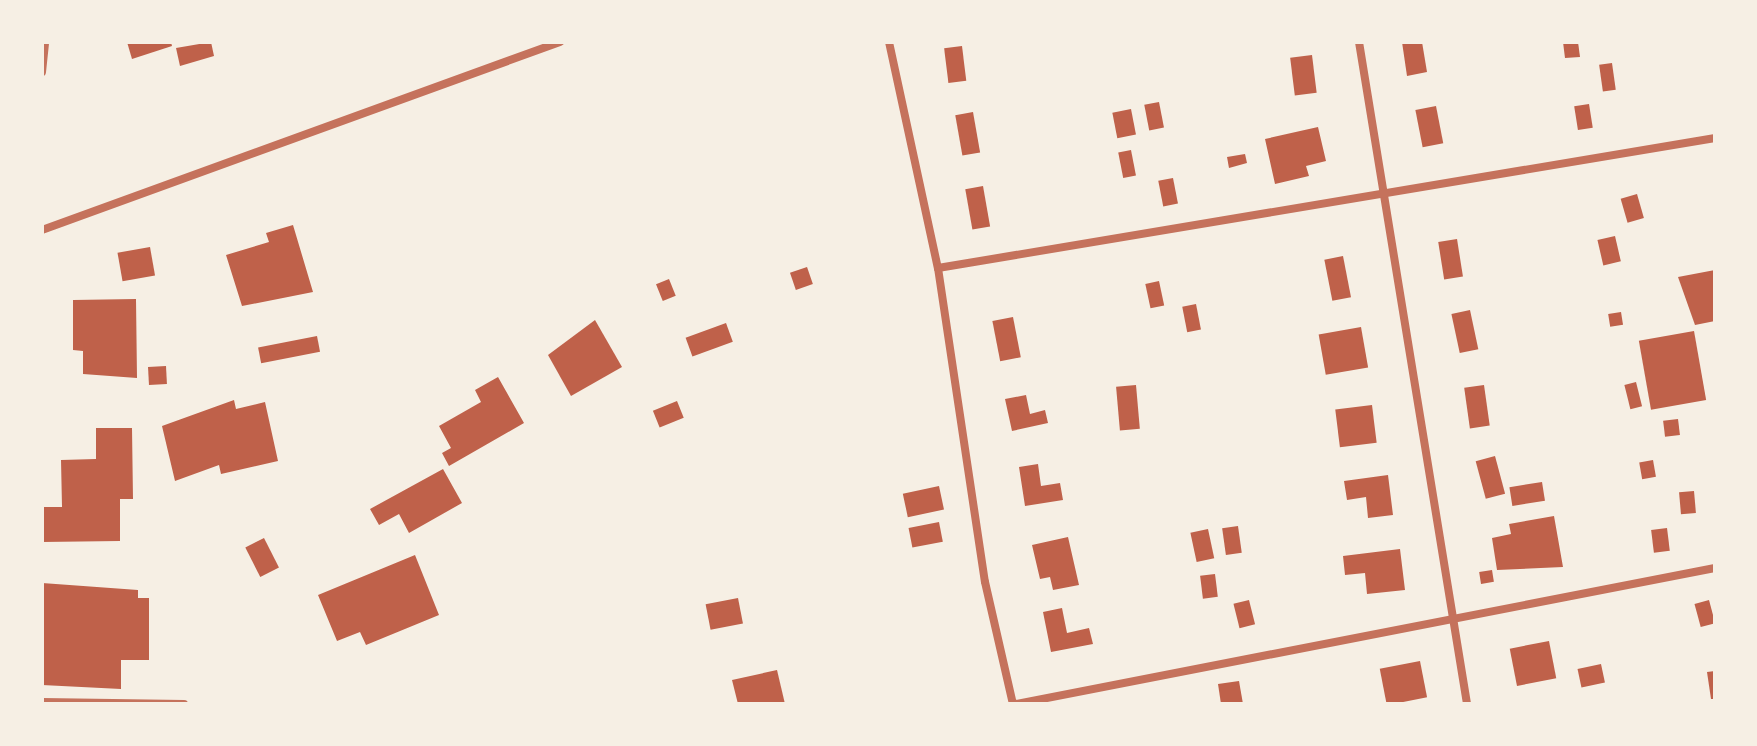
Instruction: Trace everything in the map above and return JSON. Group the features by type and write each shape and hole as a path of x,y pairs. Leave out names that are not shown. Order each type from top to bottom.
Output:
{"street":[{"path":"42,72 45,42"},
{"path":"42,230 560,42"},
{"path":"889,42 938,268 985,582 1015,704 1715,568"},
{"path":"1359,42 1386,194 1448,619 1467,704"},
{"path":"938,268 1715,138"},
{"path":"42,702 184,704"}],"building":[{"path":"127,42 171,42 172,46 132,59"},
{"path":"211,42 214,56 180,66 176,48"},
{"path":"1402,42 1422,42 1427,72 1407,76"},
{"path":"1563,42 1578,42 1580,57 1565,58"},
{"path":"962,46 966,81 948,83 944,48"},
{"path":"1312,55 1317,93 1295,95 1290,58"},
{"path":"1612,63 1616,90 1603,92 1599,65"},
{"path":"1159,102 1164,128 1149,130 1144,105"},
{"path":"1589,104 1593,128 1578,130 1574,106"},
{"path":"1436,106 1443,143 1423,147 1415,110"},
{"path":"1131,109 1136,135 1117,138 1112,113"},
{"path":"973,112 980,152 962,156 955,115"},
{"path":"1318,127 1326,161 1306,166 1309,176 1275,184 1265,139"},
{"path":"1131,150 1136,176 1123,178 1118,152"},
{"path":"1245,154 1247,163 1229,168 1227,157"},
{"path":"1173,178 1178,204 1163,206 1158,181"},
{"path":"983,186 990,226 972,230 965,189"},
{"path":"1637,194 1644,218 1628,223 1621,199"},
{"path":"293,225 313,292 242,306 226,255 269,242 266,233"},
{"path":"1615,236 1621,261 1603,265 1597,240"},
{"path":"1457,239 1463,277 1444,280 1438,242"},
{"path":"150,247 155,276 123,281 118,253"},
{"path":"1343,256 1351,297 1332,301 1324,260"},
{"path":"807,267 813,284 796,290 790,273"},
{"path":"1715,270 1715,321 1695,325 1678,277"},
{"path":"669,279 676,296 663,301 656,284"},
{"path":"1159,281 1164,305 1151,308 1145,284"},
{"path":"136,299 137,378 83,374 83,351 73,350 73,300"},
{"path":"1196,304 1201,330 1187,332 1182,307"},
{"path":"1470,310 1478,349 1460,353 1451,314"},
{"path":"1621,312 1623,325 1610,327 1608,314"},
{"path":"1013,317 1021,357 1000,361 992,321"},
{"path":"595,320 622,367 571,396 548,355"},
{"path":"726,323 733,342 692,357 686,338"},
{"path":"1361,327 1368,367 1326,375 1319,334"},
{"path":"1694,331 1706,400 1651,410 1639,341"},
{"path":"317,336 320,352 261,363 258,347"},
{"path":"166,366 167,384 149,385 148,367"},
{"path":"498,377 524,423 449,466 442,453 451,448 439,426 481,402 475,390"},
{"path":"1636,382 1642,406 1630,409 1624,385"},
{"path":"1136,385 1140,429 1120,431 1116,387"},
{"path":"1484,385 1490,426 1470,428 1464,388"},
{"path":"1026,395 1030,414 1045,410 1048,423 1012,431 1005,399"},
{"path":"234,400 236,409 265,402 278,461 221,474 219,465 175,481 162,426"},
{"path":"677,401 684,418 660,427 653,411"},
{"path":"1372,405 1377,443 1340,447 1335,410"},
{"path":"1678,419 1680,435 1665,437 1663,421"},
{"path":"96,428 132,428 133,499 120,499 120,541 42,542 42,507 62,507 61,460 96,459"},
{"path":"1495,456 1505,494 1486,499 1476,461"},
{"path":"1653,460 1656,477 1642,479 1639,462"},
{"path":"1038,464 1041,486 1060,483 1063,500 1025,506 1019,467"},
{"path":"443,469 462,503 409,533 399,514 379,525 370,509"},
{"path":"1388,475 1393,515 1368,518 1366,497 1347,500 1344,481"},
{"path":"1542,482 1545,501 1512,506 1509,487"},
{"path":"939,486 944,509 908,517 903,494"},
{"path":"1694,491 1696,513 1681,514 1679,492"},
{"path":"1554,516 1563,567 1497,570 1492,538 1511,534 1509,524"},
{"path":"939,522 943,542 912,548 909,528"},
{"path":"1238,526 1242,553 1226,555 1222,528"},
{"path":"1667,528 1670,551 1654,553 1651,530"},
{"path":"1208,529 1214,558 1197,562 1190,533"},
{"path":"1068,537 1079,585 1053,590 1050,577 1040,579 1032,545"},
{"path":"264,538 279,567 260,577 245,548"},
{"path":"1400,549 1405,590 1367,594 1365,573 1345,575 1343,556"},
{"path":"415,555 439,615 366,645 360,632 337,641 318,595"},
{"path":"1492,570 1494,582 1481,584 1479,572"},
{"path":"1215,574 1218,597 1203,599 1200,576"},
{"path":"42,583 138,590 138,598 149,598 149,660 121,660 121,689 42,685"},
{"path":"738,598 743,624 711,630 706,604"},
{"path":"1249,600 1255,624 1240,628 1233,604"},
{"path":"1709,600 1715,623 1701,627 1695,604"},
{"path":"1062,608 1067,633 1089,628 1093,644 1051,652 1043,612"},
{"path":"1549,641 1556,678 1517,686 1510,649"},
{"path":"1420,661 1427,697 1387,704 1380,669"},
{"path":"1601,664 1605,683 1581,688 1578,669"},
{"path":"777,670 785,704 738,704 732,680"},
{"path":"1715,671 1715,699 1711,699 1707,672"},
{"path":"1239,681 1243,704 1221,704 1218,684"}]}
